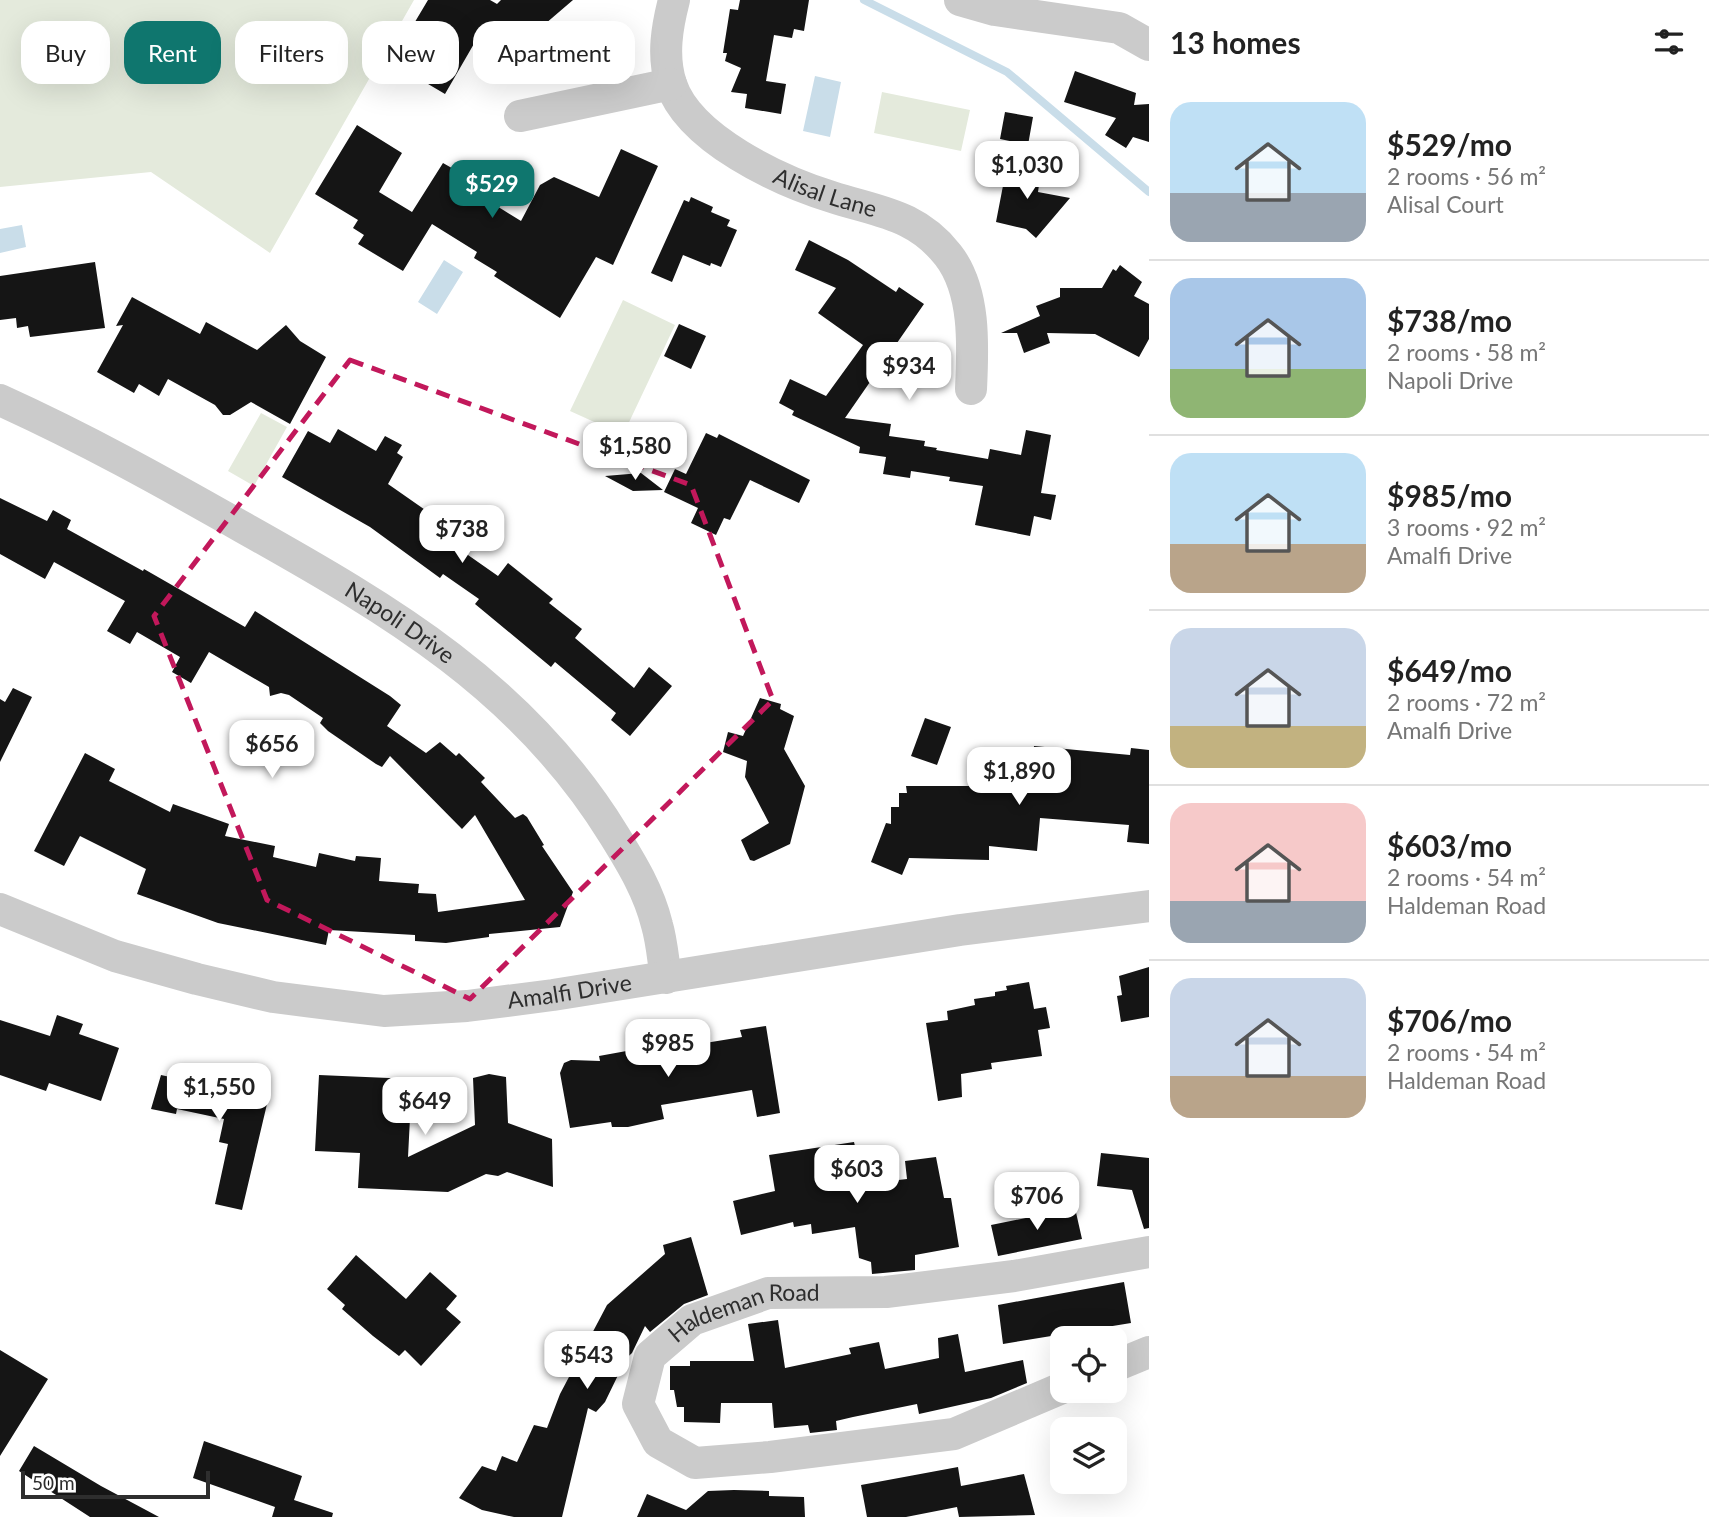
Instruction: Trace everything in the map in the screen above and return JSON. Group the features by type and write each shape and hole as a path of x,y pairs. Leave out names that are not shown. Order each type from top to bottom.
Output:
{"street":[{"name":"Alisal Lane","path":"674,0 665,33 671,84 688,110 717,143 761,167 819,192 894,213 925,232 949,256 963,284 973,339 971,389"},
{"path":"960,0 995,10 1119,28"},
{"path":"1095,0 1119,28 1149,45"},
{"path":"520,116 671,84"},
{"name":"Napoli Drive","path":"0,400 90,441 284,550 344,584 449,653 506,704 557,757 596,806 639,875 657,925 666,978"},
{"name":"Amalfi Drive","path":"0,909 115,956 197,979 273,996 384,1011 467,1006 666,978 960,930 1149,906"},
{"name":"Haldeman Road","path":"1050,1393 954,1434 770,1457 695,1463 658,1442 638,1404 650,1356 692,1320 768,1293 886,1292 1014,1276 1149,1252"},
{"path":"1127,1361 1149,1352"}],"highlighted area":[{"path":"350,360 691,485 773,700 470,999 267,900 154,616"}],"shaded area":[{"path":"0,0 414,0 402,21 362,21 362,84 366,84 270,253 151,172 0,187"},
{"path":"882,92 970,110 961,151 874,133"},
{"path":"623,300 675,325 623,435 570,411"},
{"path":"261,413 287,427 254,486 228,471"}],"water":[{"path":"815,76 841,82 830,137 803,131"},
{"path":"22,225 26,247 0,253 0,229"},
{"path":"444,260 463,272 437,314 418,302"}],"building":[{"path":"428,0 490,0 497,4 501,0 573,0 548,21 473,21 473,45 459,70 459,21 415,21"},
{"path":"740,0 809,0 804,31 794,29 792,38 774,35 766,81 786,84 781,114 745,108 747,94 731,92 741,68 725,61 727,53 723,53 730,9 738,10"},
{"path":"1075,71 1136,93 1134,105 1149,104 1149,142 1133,137 1126,148 1105,135 1116,118 1064,102"},
{"path":"428,84 451,84 445,94"},
{"path":"1005,112 1033,117 1028,145 1000,139"},
{"path":"357,125 402,153 379,192 412,212 443,163 464,175 460,183 521,221 540,185 554,177 599,197 621,149 658,166 613,265 596,257 560,318 494,276 497,272 474,258 477,252 432,224 403,271 358,244 364,235 353,228 358,220 315,194"},
{"path":"1007,165 1041,171 1038,192 1070,198 1036,238 1026,229 996,222"},
{"path":"691,197 713,207 711,212 730,220 727,226 737,230 721,267 711,263 710,266 683,255 672,282 651,273 684,200 689,202"},
{"path":"809,240 848,260 896,292 899,287 924,304 845,418 891,424 889,436 925,441 924,446 937,448 936,450 988,459 990,449 1021,455 1026,430 1051,435 1041,493 1056,495 1051,520 1034,516 1030,536 975,525 983,486 911,471 910,478 883,474 886,457 859,453 860,447 792,415 794,411 779,403 790,379 826,396 863,345 818,313 836,288 795,270"},
{"path":"95,262 105,328 30,337 28,326 17,328 16,318 0,320 0,276"},
{"path":"1120,265 1142,282 1134,296 1149,304 1149,339 1139,357 1095,334 1047,333 1050,343 1024,353 1017,333 1001,333 1040,316 1036,306 1060,297 1060,288 1102,288 1113,269 1116,271"},
{"path":"132,297 200,334 206,322 257,350 286,325 300,341 326,357 290,424 251,402 230,415 223,415 215,405 168,379 159,396 139,384 134,393 97,372 123,325 116,326"},
{"path":"679,324 706,336 691,369 664,356"},
{"path":"338,429 376,451 385,436 402,445 397,453 403,457 388,484 441,521 446,514 470,531 458,548 498,576 508,563 553,599 549,603 582,629 575,638 634,688 649,667 672,686 630,736 611,720 616,713 555,662 551,667 475,604 479,599 443,574 440,578 370,527 282,477 308,431 330,443"},
{"path":"706,433 717,438 719,434 810,480 799,503 750,480 730,520 724,518 716,535 691,523 698,508 664,492 675,469 686,474"},
{"path":"641,473 663,490 633,491 605,476"},
{"path":"0,498 47,521 53,510 71,520 67,529 245,627 255,611 390,696 401,705 387,726 426,753 440,742 456,756 459,753 485,778 481,782 515,818 523,814 527,817 544,845 542,846 573,892 560,927 489,934 489,937 446,943 415,941 415,935 329,930 326,945 218,923 137,894 146,869 80,836 64,866 34,851 85,753 115,769 109,781 170,812 173,804 229,824 225,836 275,846 273,857 316,867 319,853 355,861 356,856 381,858 379,881 419,884 418,893 436,894 438,912 525,900 475,815 462,829 390,756 382,767 376,764 328,731 320,723 323,718 289,695 281,693 270,696 269,687 209,652 191,683 172,672 180,657 137,632 130,644 107,631 125,601 54,562 45,579 0,554"},
{"path":"13,688 32,697 0,762 0,699 5,702"},
{"path":"760,698 781,704 780,709 794,716 784,749 805,786 790,844 754,861 750,860 741,840 769,823 745,777 747,761 723,752 728,732 743,736"},
{"path":"925,718 951,727 937,765 911,756"},
{"path":"1034,746 1130,755 1131,748 1149,750 1149,844 1127,842 1129,825 1040,818 1037,851 989,846 989,860 909,858 902,875 871,862 886,823 891,824 891,807 899,807 899,793 907,793 906,786 1010,786 1013,754 1033,756"},
{"path":"1149,967 1149,1017 1121,1022 1117,996 1122,995 1119,976"},
{"path":"1029,982 1034,1009 1046,1007 1050,1028 1038,1030 1042,1056 991,1063 992,1069 961,1074 962,1097 938,1101 926,1023 948,1020 947,1011 975,1005 974,999 995,996 995,992 1007,990 1006,986"},
{"path":"57,1015 83,1024 79,1034 119,1048 101,1101 49,1083 46,1091 0,1075 0,1020 50,1036"},
{"path":"766,1026 780,1113 757,1117 752,1090 661,1105 664,1119 628,1127 612,1127 611,1122 570,1128 560,1073 564,1063 571,1060 600,1061 599,1056 698,1038 699,1044 742,1037 740,1030"},
{"path":"194,1067 217,1072 216,1079 247,1085 244,1099 267,1104 242,1210 215,1204 228,1144 219,1142 224,1119 177,1109 176,1114 151,1109 161,1075 179,1079 181,1070 193,1073"},
{"path":"489,1074 506,1077 508,1123 552,1139 553,1187 507,1172 498,1176 486,1174 448,1192 358,1188 360,1153 315,1151 319,1075 412,1079 408,1157 475,1125 473,1078"},
{"path":"854,1142 864,1184 907,1179 905,1161 936,1157 944,1198 951,1198 959,1247 915,1255 915,1270 872,1274 871,1262 859,1258 855,1227 812,1234 811,1224 794,1227 793,1222 741,1235 733,1201 775,1191 769,1155"},
{"path":"1101,1153 1149,1158 1149,1228 1144,1229 1132,1190 1097,1186"},
{"path":"1075,1208 1082,1239 998,1256 991,1225"},
{"path":"691,1237 708,1295 684,1304 650,1332 645,1326 632,1353 617,1367 622,1367 605,1402 596,1412 588,1408 562,1517 514,1517 482,1510 459,1498 482,1466 496,1471 502,1456 517,1462 534,1425 547,1428 560,1394 607,1305 665,1254 663,1245"},
{"path":"356,1255 406,1299 430,1272 457,1296 446,1309 461,1322 421,1366 405,1350 399,1356 373,1336 342,1309 345,1305 327,1289"},
{"path":"1124,1282 1131,1323 1113,1326 1050,1326 1050,1336 1003,1344 998,1305"},
{"path":"778,1320 785,1368 851,1354 849,1348 879,1342 885,1369 939,1358 938,1338 958,1334 965,1372 1023,1360 1027,1383 991,1398 919,1414 917,1404 836,1421 837,1430 810,1433 808,1425 774,1428 772,1403 721,1403 720,1423 684,1422 684,1407 677,1407 674,1390 670,1390 670,1366 690,1366 690,1361 754,1361 748,1324"},
{"path":"0,1350 48,1379 0,1456"},
{"path":"204,1441 302,1476 294,1500 333,1513 332,1517 272,1517 275,1507 193,1478"},
{"path":"34,1446 159,1517 90,1517 19,1471"},
{"path":"958,1467 961,1486 1024,1474 1035,1515 959,1517 957,1507 906,1517 867,1517 861,1485"},
{"path":"708,1491 769,1491 769,1496 804,1497 805,1517 637,1517 647,1494 686,1510"}],"waterway":[{"path":"864,0 1007,72 1149,192"}]}
